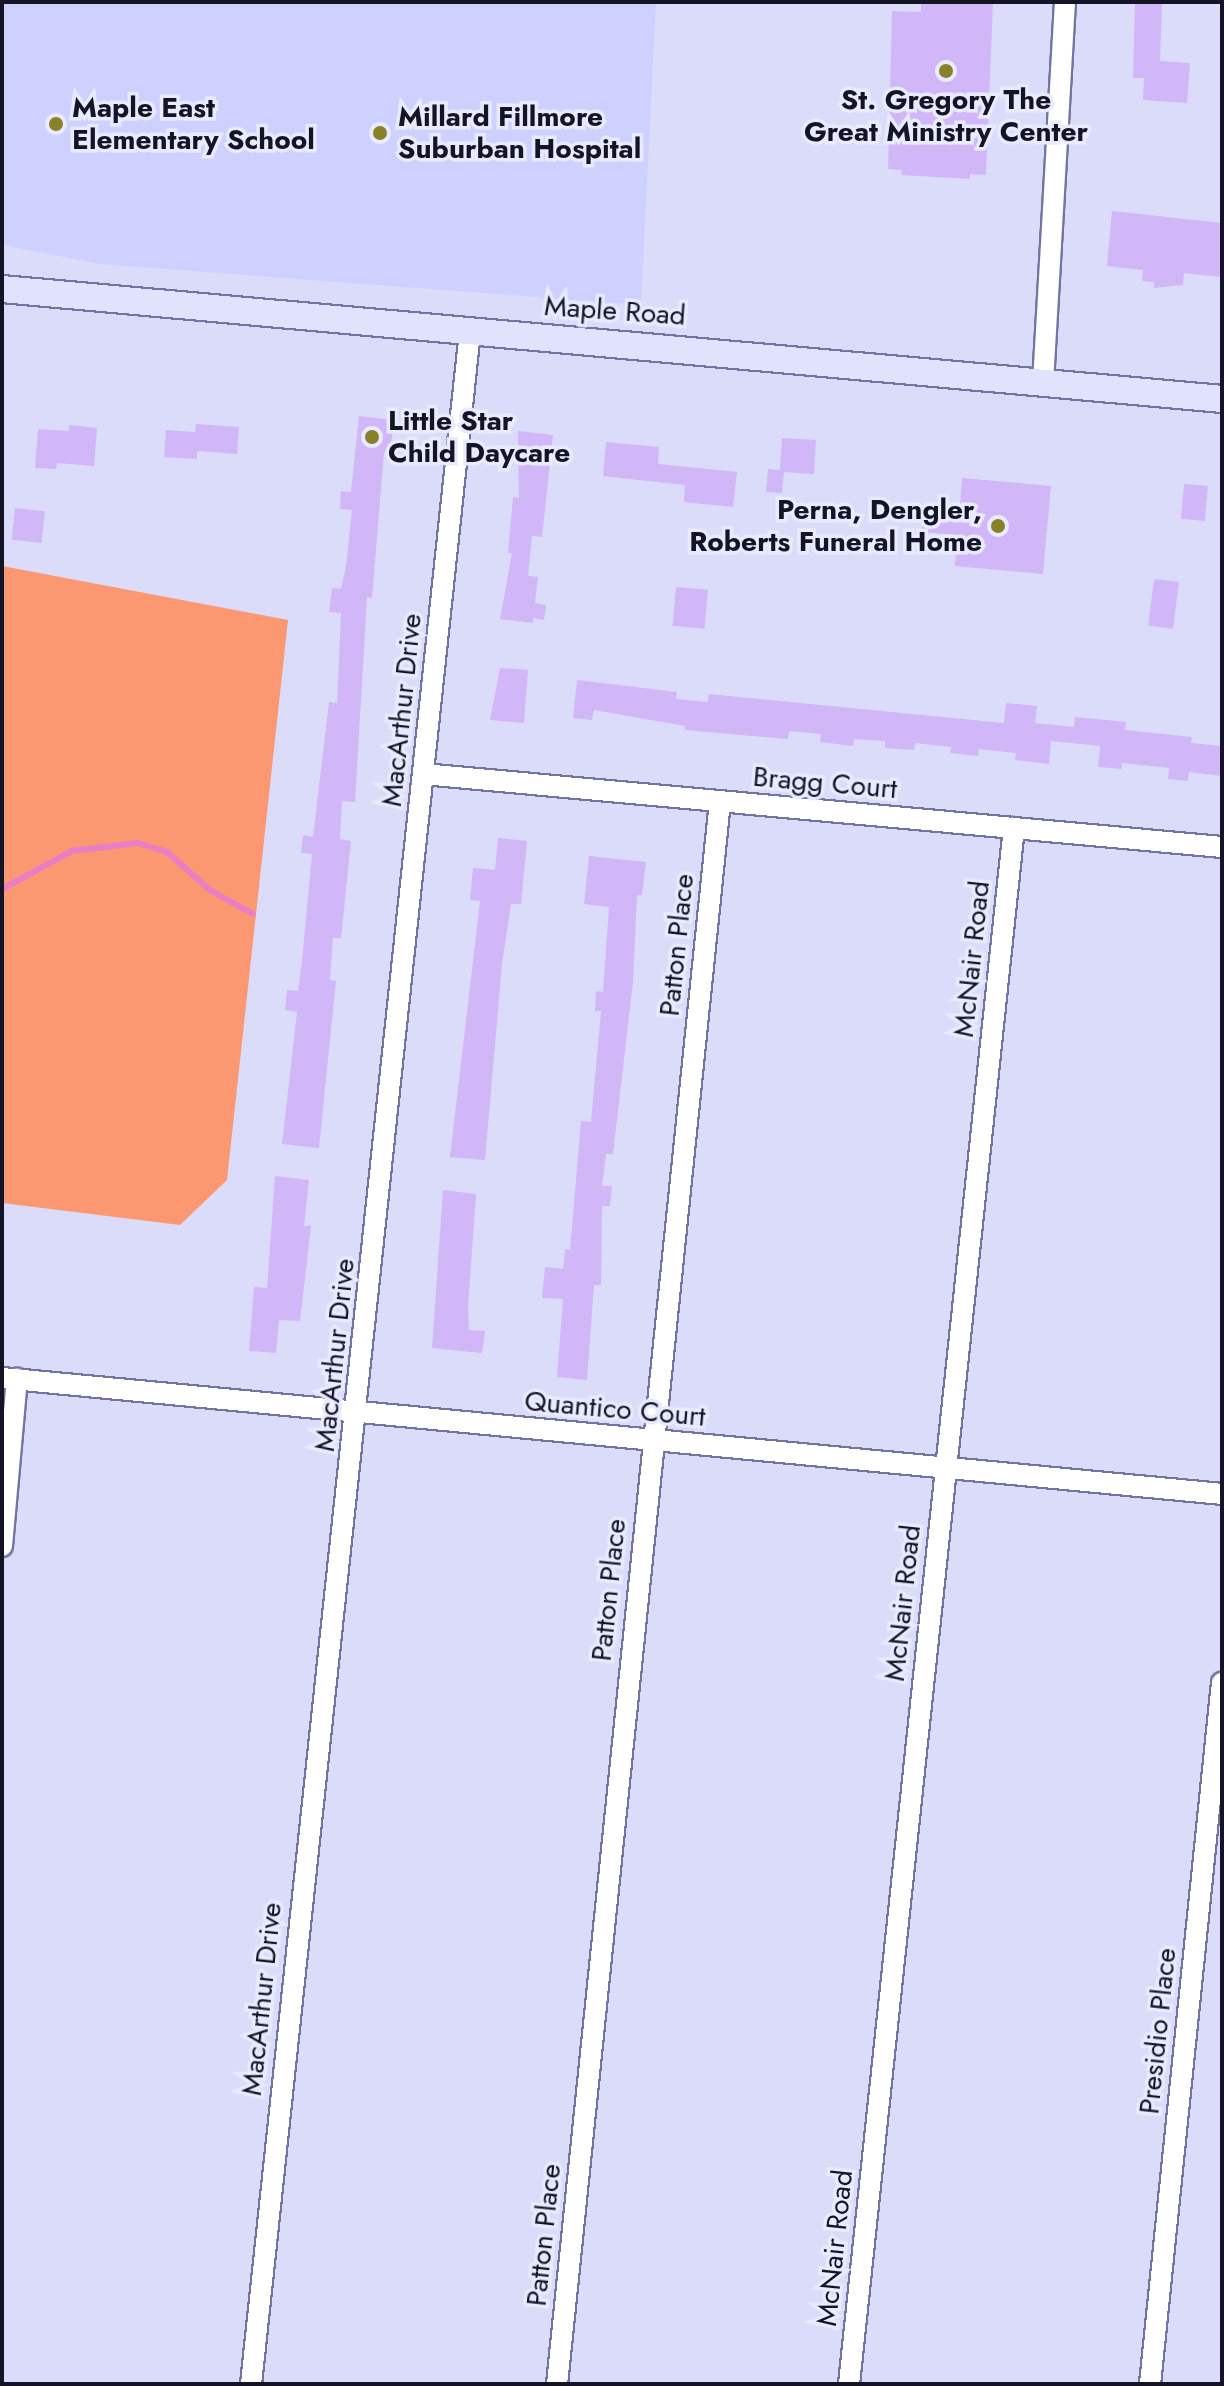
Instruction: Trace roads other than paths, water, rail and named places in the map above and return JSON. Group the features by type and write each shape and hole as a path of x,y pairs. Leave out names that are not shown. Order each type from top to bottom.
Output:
{"main road":[{"name":"Maple Road","path":"2,289 1222,399"}],"street":[{"path":"1043,383 1065,2"},
{"name":"MacArthur Drive","path":"251,2384 470,332"},
{"name":"Bragg Court","path":"423,774 1222,847"},
{"name":"Patton Place","path":"557,2384 651,1440 720,802"},
{"name":"McNair Road","path":"849,2384 1014,828"},
{"path":"2,1546 9,1378"},
{"name":"Quantico Court","path":"9,1378 1222,1494"},
{"name":"Presidio Place","path":"1150,2384 1222,1683"}],"waterway":[{"path":"4,888 72,851 138,843 167,852 210,890 253,914"}],"place":[{"name":"St. Gregory The Great Ministry Center","path":"946,71"},
{"name":"Maple East Elementary School","path":"56,124"},
{"name":"Millard Fillmore Suburban Hospital","path":"380,133"},
{"name":"Little Star Child Daycare","path":"372,437"},
{"name":"Perna, Dengler, Roberts Funeral Home","path":"998,526"}]}
